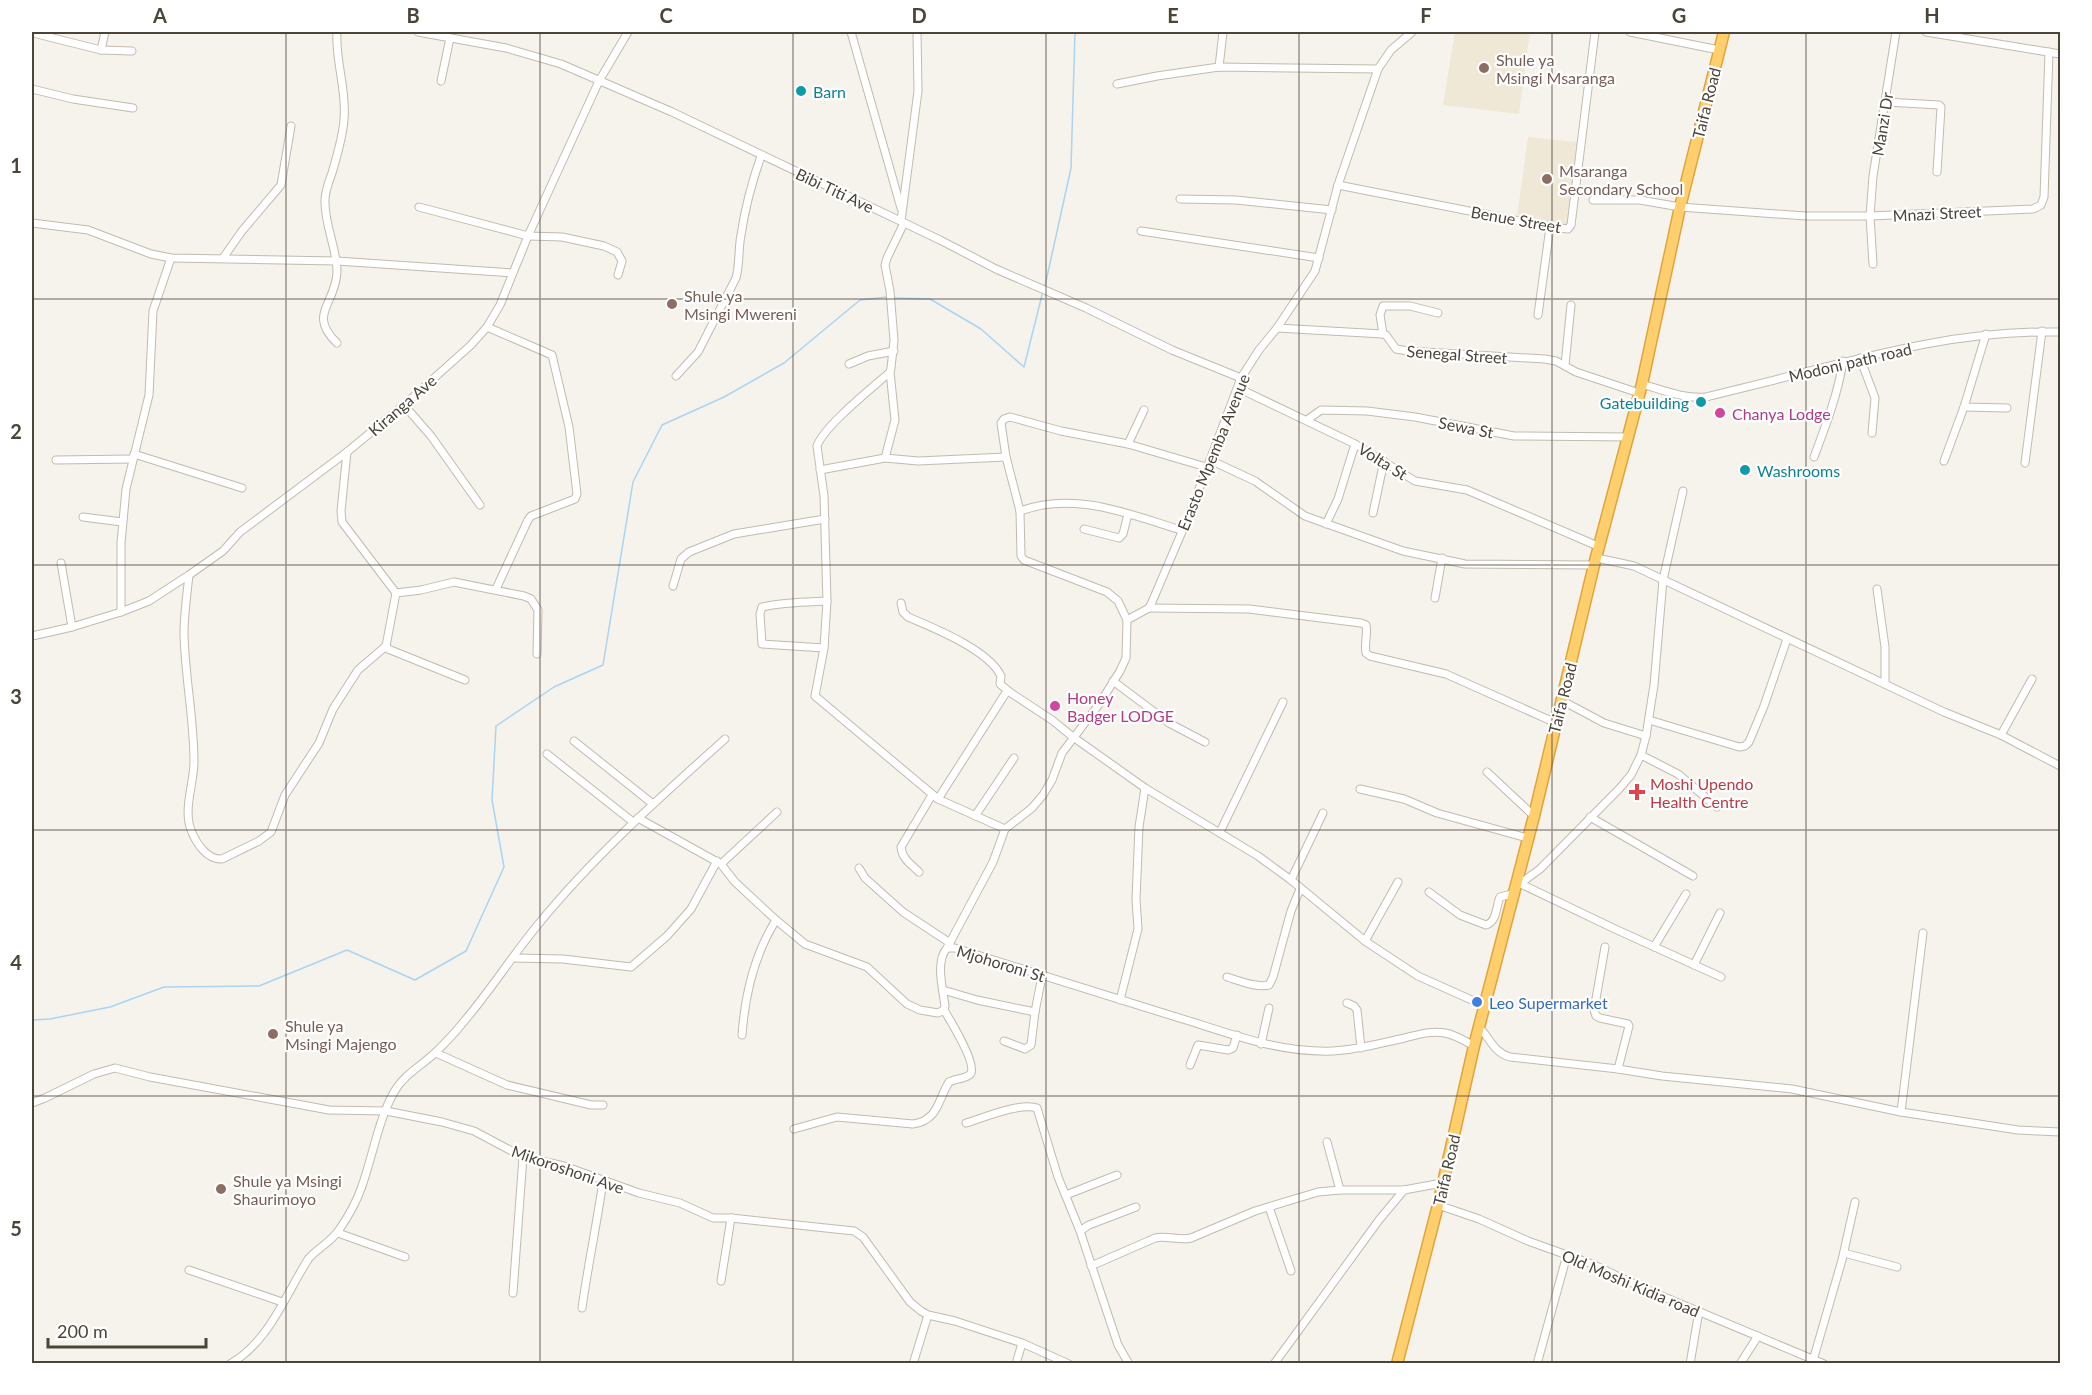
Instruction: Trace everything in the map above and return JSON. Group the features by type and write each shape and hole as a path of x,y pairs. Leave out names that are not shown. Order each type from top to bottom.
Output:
{"highway":[{"name":"Taifa Road","path":"1396,1364 1438,1205 1474,1047 1641,388 1680,207 1724,32"}],"street":[{"path":"101,50 105,32"},
{"path":"337,32 344,97 344,122 324,199 337,261 335,285 322,318 327,332 337,344"},
{"name":"Bibi Titi Ave","path":"418,32 506,48 561,64 672,112 996,269 1086,308 1182,355 1242,378"},
{"name":"Kiranga Ave","path":"32,636 72,627 149,601 223,551 240,532 347,452 471,345 487,327 500,305 528,236 599,81 628,32"},
{"path":"851,32 903,222 885,265 890,291 894,351 890,372 895,420 885,458"},
{"path":"902,212 918,91 917,32"},
{"path":"1219,66 1223,32"},
{"name":"Erasto Mpemba Avenue","path":"1149,608 1190,513 1242,378 1315,271 1338,185 1378,69 1392,50 1412,32"},
{"name":"Benue Street","path":"1338,185 1550,227 1568,228 1572,225 1594,32"},
{"path":"1630,32 1719,50"},
{"name":"Manzi Dr","path":"1873,264 1870,216 1873,176 1896,32"},
{"path":"1930,32 2061,54"},
{"path":"32,42 38,33 101,50 132,51"},
{"path":"441,81 450,38"},
{"name":"Mnazi Street","path":"1593,200 1640,200 1680,207 1806,216 1870,216 2033,208 2041,205 2044,197 2049,52"},
{"path":"1117,84 1219,66 1378,69"},
{"path":"32,89 73,99 132,108"},
{"path":"1886,102 1939,105 1941,107 1937,172"},
{"path":"223,258 242,231 281,185 291,126"},
{"path":"676,376 698,352 736,278 746,201 760,156"},
{"path":"1180,199 1236,200 1332,210"},
{"path":"419,207 528,236 549,235 604,246 617,252 621,261 618,275"},
{"path":"32,222 88,230 151,255 171,258 337,261 512,273"},
{"path":"1538,315 1550,227"},
{"path":"1141,231 1319,258"},
{"path":"121,612 120,543 126,489 149,395 153,310 171,258"},
{"path":"1565,365 1571,305"},
{"path":"1277,328 1383,333 1380,315 1383,306 1410,306 1438,313"},
{"path":"487,327 552,355 569,427 577,494 575,499 569,503 531,516 496,589"},
{"path":"2025,464 2042,331"},
{"name":"Modoni path road","path":"1641,388 1695,398 1707,397 1902,348 1986,334 2061,332"},
{"name":"Senegal Street","path":"1383,333 1396,349 1485,357 1545,359 1565,365 1576,372 1641,388"},
{"path":"1944,461 1964,407 1986,334"},
{"path":"849,364 868,356 894,351"},
{"path":"1860,358 1875,398 1872,433"},
{"path":"1814,457 1841,378 1843,361"},
{"path":"890,372 858,400 819,440 817,446 824,496 827,601 824,648 815,692 816,699 935,797 1005,830"},
{"name":"Volta St","path":"1238,388 1355,444 1415,481 1467,490 1597,556"},
{"path":"404,405 431,436 480,506"},
{"path":"1964,407 2007,408"},
{"path":"1128,444 1144,410"},
{"name":"Sewa St","path":"1307,420 1321,410 1367,411 1415,417 1514,436 1628,437"},
{"path":"859,868 865,878 903,912 948,945 993,862 1005,830 1032,808 1042,795 1052,780 1062,753 1100,703 1126,658 1126,620 1123,607 1118,601 1107,592 1024,560 1020,551 1020,511 1006,457 1001,423 1010,417 1208,463 1256,481 1305,516 1403,551 1466,564 1498,566 1597,556 1634,566 1944,712 2001,735 2061,766"},
{"path":"1326,524 1338,499 1355,444"},
{"path":"189,574 184,636 194,739 194,779 188,812 189,823 199,844 206,852 216,859 222,859 259,841 271,832 285,795 319,742 333,709 358,670 386,645 396,593 342,522 347,452"},
{"path":"56,460 133,457 242,488"},
{"path":"820,470 885,458 918,461 1006,457"},
{"path":"1373,513 1384,461"},
{"path":"1429,892 1460,915 1486,925 1491,924 1500,897 1516,888 1547,862 1631,775 1641,755 1649,720 1663,580 1683,491"},
{"path":"1020,511 1038,505 1072,502 1110,509 1181,530"},
{"path":"1084,529 1119,538 1123,534 1128,514"},
{"path":"83,517 122,522"},
{"path":"673,586 681,559 689,552 734,534 825,519"},
{"path":"1435,597 1442,558"},
{"path":"61,563 72,627"},
{"path":"396,593 454,582 496,589 531,599 536,605 537,654"},
{"path":"1877,589 1885,647 1885,684"},
{"path":"824,648 762,644 760,614 762,607 767,606 790,602 827,601"},
{"path":"902,603 903,612 908,617 959,640 993,665 1001,676 1000,684 1007,691 1052,720 1145,788 1220,832 1291,880 1365,941 1418,976 1485,1006"},
{"path":"1126,620 1149,608 1249,609 1360,623 1366,625 1365,647 1366,653 1370,656 1446,674 1556,723"},
{"path":"1649,720 1739,747 1745,746 1749,742 1764,706 1787,639"},
{"path":"386,645 388,649 465,680"},
{"path":"2001,735 2032,679"},
{"path":"1113,681 1169,723 1205,742"},
{"path":"919,872 905,860 901,847 1007,691"},
{"path":"1561,700 1604,723 1646,736"},
{"path":"1220,832 1284,702"},
{"path":"230,1364 244,1356 260,1339 309,1258 338,1233 362,1187 386,1111 400,1083 436,1053 556,905 635,820 725,739"},
{"path":"574,741 653,804"},
{"path":"547,754 635,820 719,862 735,882 806,944 867,967 907,1004 920,1010 938,1013 944,1010 972,1066 972,1072 969,1076 949,1082 936,1111 919,1123 913,1124 837,1118 794,1129"},
{"path":"1641,755 1678,774 1718,807"},
{"path":"975,816 1014,758"},
{"path":"1487,772 1534,816"},
{"path":"1120,1000 1138,929 1136,899 1139,827 1145,788"},
{"path":"1360,789 1404,799 1437,813 1527,838"},
{"path":"513,958 563,959 631,967 667,936 691,909 719,862 777,812"},
{"path":"1291,880 1323,813"},
{"path":"1590,818 1693,876"},
{"path":"1365,941 1398,882"},
{"path":"1516,888 1721,977"},
{"path":"1227,977 1269,985 1291,910 1300,889"},
{"path":"1654,947 1686,894"},
{"path":"1694,965 1720,913"},
{"path":"742,1035 749,986 761,946 776,920"},
{"path":"1901,1112 1923,933"},
{"name":"Mjohoroni St","path":"944,1010 942,953 948,945 1261,1044 1305,1051 1361,1048 1430,1032 1454,1036 1474,1047"},
{"path":"1605,947 1594,1010 1596,1016 1600,1018 1629,1026 1618,1069"},
{"path":"1004,1041 1025,1049 1031,1045 1042,976"},
{"path":"943,990 977,1000 1035,1012"},
{"path":"1347,1003 1357,1010 1361,1048"},
{"path":"1261,1044 1269,1008"},
{"path":"1479,1027 1488,1035 1496,1050 1502,1055 1662,1076 1792,1089 1901,1112 2018,1130 2061,1132"},
{"path":"1190,1065 1198,1045 1228,1050 1233,1048 1237,1035"},
{"path":"436,1053 507,1085 591,1105 603,1105"},
{"name":"Mikoroshoni Ave","path":"32,1103 94,1074 115,1068 150,1077 329,1110 386,1111 442,1122 474,1131 523,1156 564,1166 603,1181 680,1203 712,1218 731,1218 858,1233 910,1302 928,1315 955,1321 1022,1343 1069,1364"},
{"path":"966,1123 1012,1109 1030,1106 1036,1108 1118,1345 1129,1364"},
{"path":"1327,1142 1340,1190"},
{"path":"513,1293 523,1156"},
{"path":"1066,1195 1117,1175"},
{"path":"582,1308 603,1181"},
{"path":"1091,1266 1155,1238 1164,1236 1182,1240 1191,1238 1254,1211 1318,1192 1404,1190 1442,1183"},
{"path":"1275,1364 1379,1220 1404,1190"},
{"path":"1813,1361 1856,1202"},
{"name":"Old Moshi Kidia road","path":"1438,1205 1567,1255 1824,1364"},
{"path":"1080,1231 1089,1225 1136,1207"},
{"path":"1269,1207 1291,1271"},
{"path":"721,1281 731,1218"},
{"path":"338,1233 405,1257"},
{"path":"1844,1253 1897,1267"},
{"path":"1537,1364 1567,1255"},
{"path":"189,1270 282,1302"},
{"path":"1690,1364 1699,1311"},
{"path":"913,1364 928,1315"},
{"path":"1740,1364 1758,1336"},
{"path":"1016,1364 1022,1343"}],"shaded area":[{"path":"1455,32 1530,32 1519,114 1443,105"},
{"name":"Msaranga Secondary School","path":"1528,137 1577,142 1567,226 1517,217"}],"waterway":[{"path":"1045,286 1071,168 1075,32"},
{"path":"895,298 930,299 981,329 1024,367 1042,295"},
{"path":"32,1020 50,1019 110,1007 164,987 259,986 347,950 415,980 466,951 504,867 492,800 496,726 554,687 603,665 633,482 662,425 724,397 784,363 860,300 887,297"}],"place":[{"name":"Shule ya Msingi Msaranga","path":"1484,68"},
{"name":"Barn","path":"801,91"},
{"name":"Msaranga Secondary School","path":"1547,179"},
{"name":"Shule ya Msingi Mwereni","path":"672,304"},
{"name":"Gatebuilding","path":"1701,402"},
{"name":"Chanya Lodge","path":"1720,413"},
{"name":"Washrooms","path":"1745,470"},
{"name":"Honey Badger LODGE","path":"1055,706"},
{"name":"Moshi Upendo Health Centre","path":"1637,792"},
{"name":"Leo Supermarket","path":"1477,1002"},
{"name":"Shule ya Msingi Majengo","path":"273,1034"},
{"name":"Shule ya Msingi Shaurimoyo","path":"221,1189"}]}
